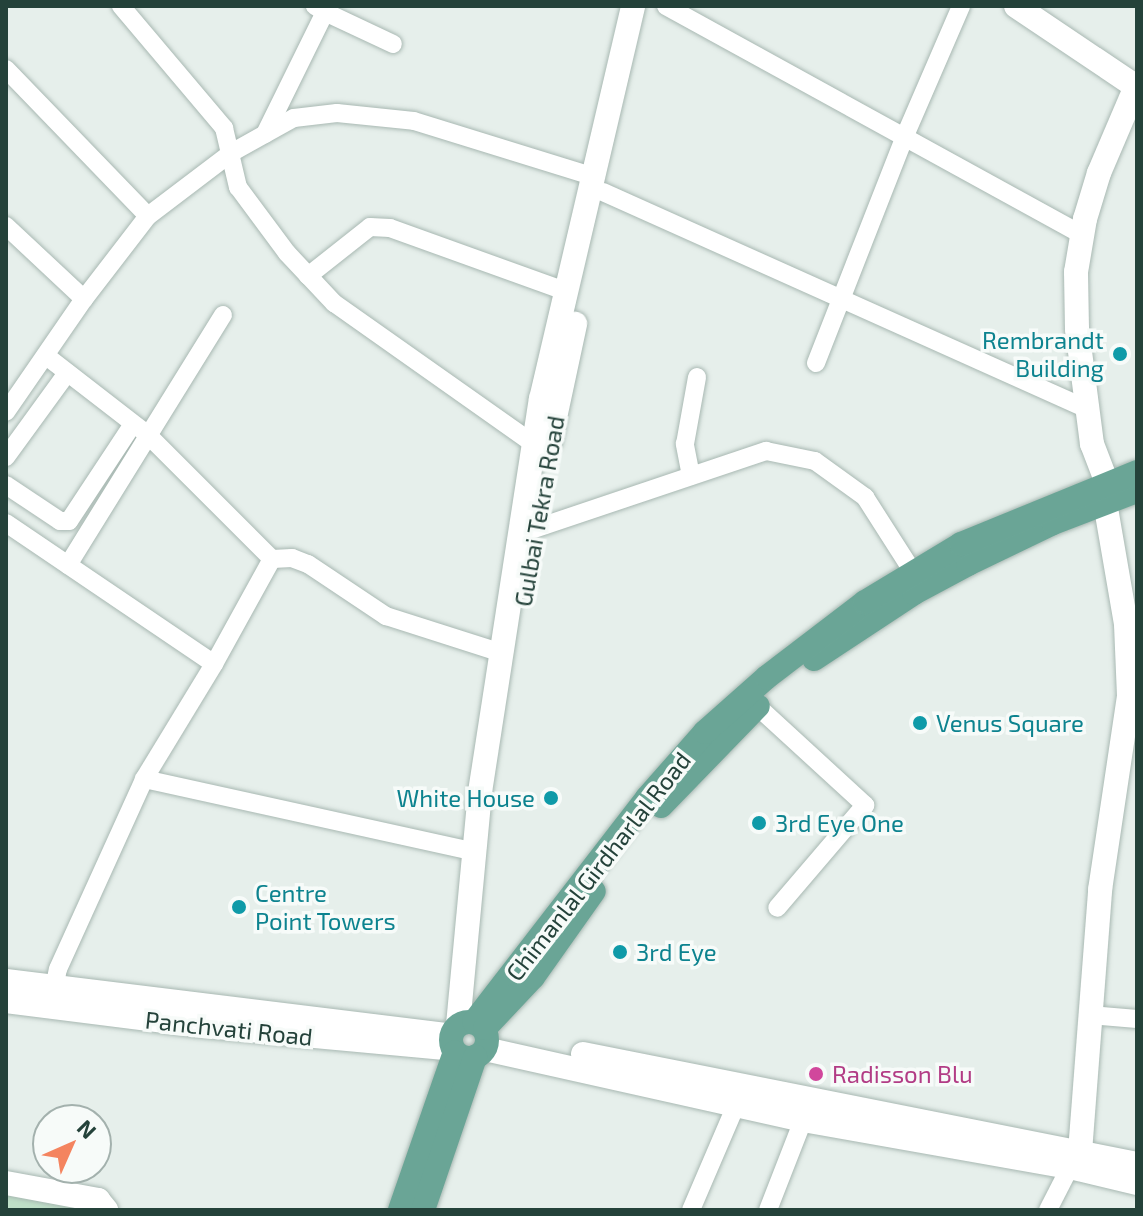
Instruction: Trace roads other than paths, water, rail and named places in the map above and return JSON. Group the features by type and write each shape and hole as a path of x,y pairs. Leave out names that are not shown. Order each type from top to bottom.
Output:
{"main road":[{"name":"Gulbai Tekra Road","path":"469,1038 490,817 534,529 633,6"},
{"name":"Gulbai Tekra Road","path":"469,1038 468,931 475,852 535,445 565,291 647,6"},
{"path":"1016,6 1136,85 1099,173 1082,235 1076,272 1077,329 1087,409 1092,444 1106,492 1126,624 1129,742 1100,890 1075,1160"},
{"name":"Chimanlal Girdharlal Road","path":"423,1210 469,1038 533,977 659,808 757,706 828,648 914,593 1106,492 1137,472"},
{"name":"Chimanlal Girdharlal Road","path":"400,1210 469,1038 647,798 705,732 821,634 913,572 961,544 1106,492 1137,491"},
{"name":"Panchvati Road","path":"6,981 469,1038"},
{"name":"Panchvati Road","path":"6,1001 212,1026 469,1038"},
{"path":"469,1038 803,1120 1075,1160 1137,1164"},
{"path":"469,1038 1075,1160 1137,1183"},
{"path":"6,1183 98,1200 106,1210"}],"street":[{"path":"121,6 224,128 238,187 308,276 334,303 535,445"},
{"path":"666,6 1082,235"},
{"path":"816,363 904,138 961,6"},
{"path":"265,134 320,9 393,44"},
{"path":"6,69 148,216"},
{"path":"6,412 84,299 148,216 231,153 294,118 337,113 414,121 597,184 1087,409"},
{"path":"6,226 84,299"},
{"path":"308,276 355,235 370,227 380,227 565,291"},
{"path":"6,485 60,521 69,521 223,315"},
{"path":"46,356 140,429 272,559 292,558 308,564 386,616 502,653"},
{"path":"6,457 67,373"},
{"path":"691,476 685,444 697,377"},
{"path":"68,565 140,429"},
{"path":"534,529 766,451 815,461 865,497 913,572"},
{"path":"6,523 214,664"},
{"path":"54,989 58,969 144,779 214,664 272,559"},
{"path":"757,706 865,805 777,908"},
{"path":"144,779 475,852"},
{"path":"1090,1015 1137,1019"},
{"path":"691,1210 736,1105"},
{"path":"768,1210 803,1120"},
{"path":"1048,1210 1075,1160"}],"place":[{"name":"Rembrandt Building","path":"1120,354"},
{"name":"Venus Square","path":"920,723"},
{"name":"White House","path":"551,798"},
{"name":"3rd Eye One","path":"759,823"},
{"name":"Centre Point Towers","path":"239,907"},
{"name":"3rd Eye","path":"620,952"},
{"name":"Radisson Blu","path":"816,1074"}]}
